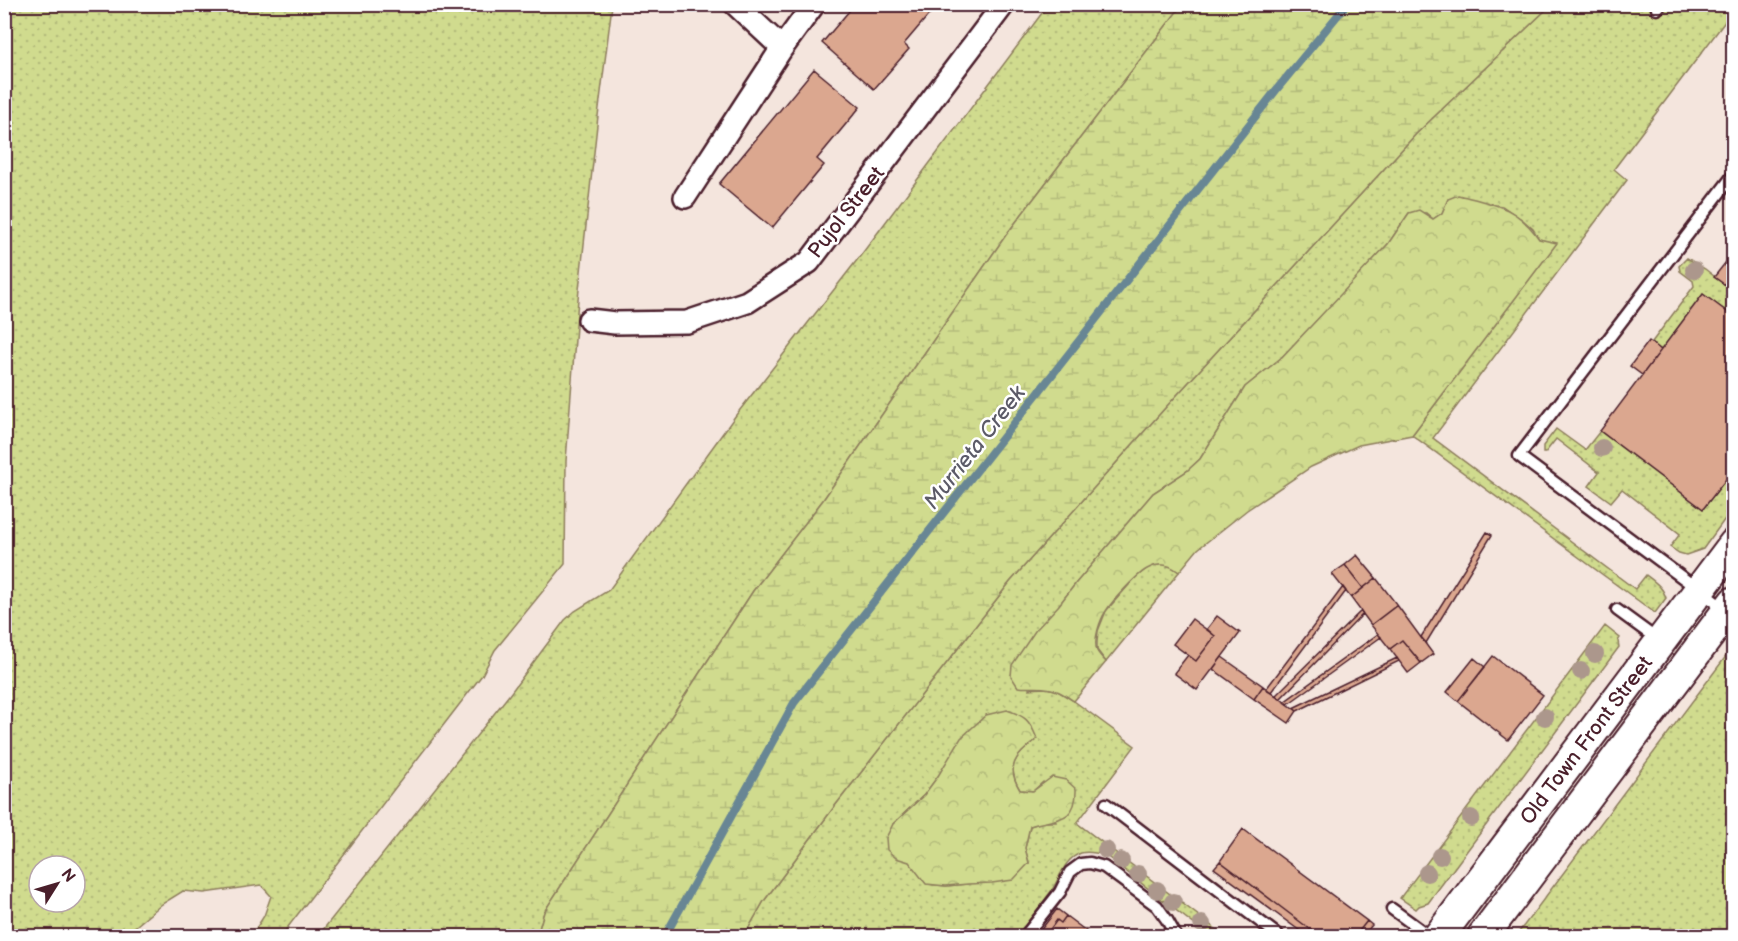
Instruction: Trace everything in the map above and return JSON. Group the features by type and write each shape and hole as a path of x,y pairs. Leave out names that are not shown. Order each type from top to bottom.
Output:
{"main road":[{"name":"Old Town Front Street","path":"1439,936 1734,544"},
{"name":"Old Town Front Street","path":"1483,936 1730,607"}],"street":[{"path":"735,4 782,48"},
{"path":"685,198 782,48 814,4"},
{"name":"Pujol Street","path":"589,320 615,323 687,322 747,302 808,262 1004,4"}],"lane":[{"path":"1730,607 1699,591 1519,456 1734,174"},
{"path":"1617,610 1660,642"},
{"path":"1106,804 1279,936"},
{"path":"1025,936 1060,892 1070,872 1081,864 1090,863 1104,867 1157,906 1176,936"},
{"path":"1392,909 1429,936"}],"green space":[{"path":"5,4 612,5 578,299 566,461 565,564 495,650 482,675 281,936 254,936 271,896 261,885 204,893 183,891 162,904 124,936 5,936"},
{"path":"1048,5 1182,5 1006,235 823,500 753,591 544,912 537,936 318,936 509,695 565,620 575,611 609,590 736,415 861,255"},
{"path":"1182,5 1551,5 1416,134 1165,408 1010,582 834,807 764,901 744,936 537,936 544,912 753,591 823,500 1006,235"},
{"path":"1551,5 1733,5 1733,11 1614,169 1627,180 1433,438 1635,589 1646,575 1661,588 1666,598 1655,613 1412,435 1556,244 1539,239 1533,229 1523,220 1502,206 1448,199 1442,213 1433,219 1426,213 1409,213 1388,244 1357,278 1281,358 1245,387 1200,459 1187,471 1153,493 1076,583 1059,605 1029,689 1056,690 1135,746 1077,823 1225,936 1209,936 1105,855 1087,852 1075,856 1063,868 1052,890 1018,936 744,936 764,901 834,807 1010,582 1165,408 1416,134","holes":["1037,739 1019,755 1015,761 1013,773 1020,790 1033,791 1043,782 1056,822 1042,822 1030,826 1025,848 1029,863 967,884 946,886 927,884 909,861 893,824 924,795 938,776"]},
{"path":"1458,195 1503,208 1522,219 1539,239 1557,243 1412,435 1359,445 1311,467 1247,510 1198,549 1179,572 1161,565 1153,566 1139,575 1109,606 1104,615 1098,630 1096,646 1106,662 1074,701 1053,689 1018,687 1011,676 1012,665 1035,631 1153,493 1187,471 1200,459 1245,387 1281,358 1388,244 1409,213 1419,210 1433,219 1442,213 1448,199"},
{"path":"1687,258 1733,291 1733,317 1703,294 1661,350 1652,342 1694,286 1693,281 1680,271 1679,266"},
{"path":"1556,429 1585,450 1600,431 1703,509 1733,469 1733,508 1703,549 1686,555 1679,553 1670,547 1680,534 1622,489 1611,502 1589,486 1599,472 1556,439 1543,453 1543,446"},
{"path":"1163,564 1179,572 1106,662 1097,650 1097,642 1098,631 1106,611 1136,577 1149,567"},
{"path":"1605,626 1620,638 1619,647 1428,903 1416,909 1400,898"},
{"path":"1733,647 1733,720 1727,729 1734,733 1733,936 1516,936"},
{"path":"1007,710 1026,720 1037,739 1019,755 1013,767 1015,781 1020,790 1033,791 1052,777 1066,780 1076,789 1073,808 1062,818 1030,826 1025,848 1029,863 1013,880 946,886 926,884 909,862 896,858 887,850 886,838 893,824 924,795 961,738 986,715"}],"building":[{"path":"855,4 938,4 904,44 909,49 874,89 822,43"},
{"path":"814,69 860,107 817,159 824,165 772,228 719,184"},
{"path":"1734,252 1734,291 1714,277"},
{"path":"1703,294 1734,317 1734,469 1703,509 1600,431"},
{"path":"1649,341 1661,350 1642,375 1630,366"},
{"path":"1487,532 1492,535 1426,643 1421,637"},
{"path":"1357,555 1376,578 1363,588 1345,565"},
{"path":"1345,565 1363,588 1351,598 1332,574"},
{"path":"1376,578 1397,605 1371,625 1351,598"},
{"path":"1343,587 1346,591 1271,692 1266,689"},
{"path":"1397,605 1433,654 1421,663 1402,640 1390,649 1371,625"},
{"path":"1361,611 1363,614 1280,699 1275,696"},
{"path":"1217,616 1240,633 1197,690 1174,673 1188,655 1196,661 1215,636 1207,629"},
{"path":"1192,619 1215,636 1196,661 1173,644"},
{"path":"1378,634 1381,637 1288,704 1284,702"},
{"path":"1402,640 1421,663 1408,673 1390,649"},
{"path":"1493,656 1543,695 1508,740 1458,701"},
{"path":"1222,657 1263,686 1254,699 1213,669"},
{"path":"1397,658 1399,661 1297,711 1293,708"},
{"path":"1474,658 1485,667 1458,701 1447,692"},
{"path":"1263,686 1297,711 1289,723 1254,699"},
{"path":"1243,829 1367,921 1356,935 1358,936 1312,936 1315,933 1220,861"},
{"path":"1220,861 1315,933 1307,936 1214,868"},
{"path":"1057,909 1066,916 1061,923 1057,920 1045,936 1036,936"},
{"path":"1066,916 1090,934 1088,936 1045,936 1057,920 1061,923"},
{"path":"1367,921 1372,925 1363,936 1356,935"}],"waterway":[{"name":"Murrieta Creek","path":"665,936 794,703 1277,89 1347,4"}]}
